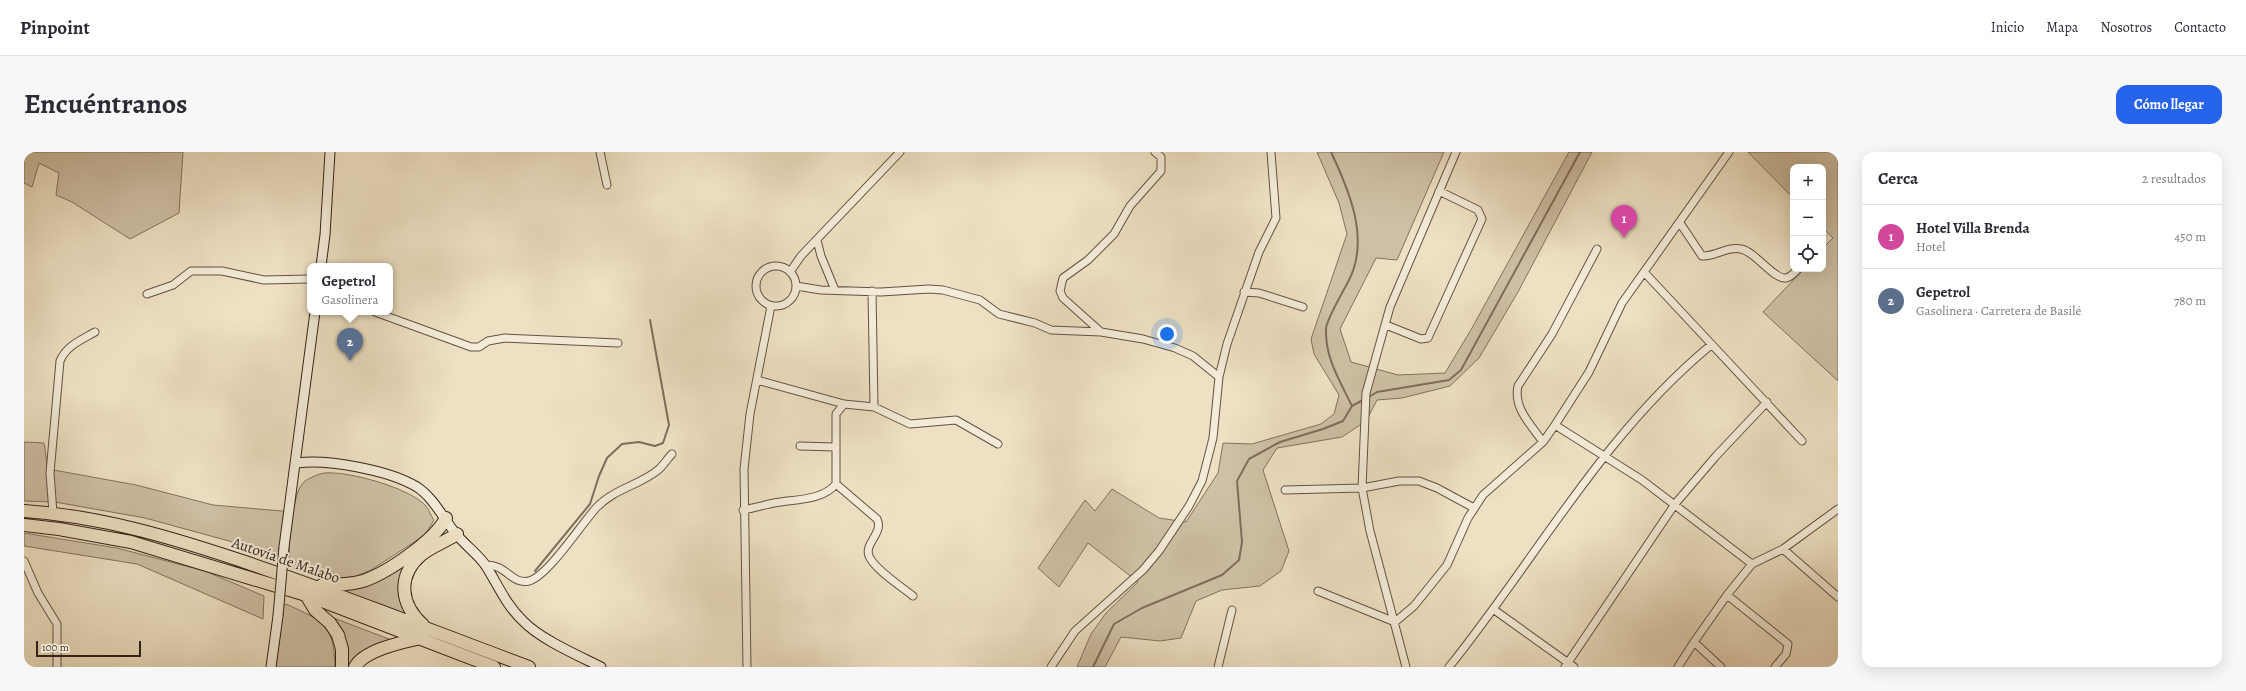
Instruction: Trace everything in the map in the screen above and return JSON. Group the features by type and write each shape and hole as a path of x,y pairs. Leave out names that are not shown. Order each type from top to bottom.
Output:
{"highway":[{"name":"Autovía de Malabo","path":"24,511 53,513 132,527 308,589 424,633 529,667"},
{"path":"342,667 342,649 338,635 330,623 315,610 308,589 340,585 374,576 430,540 441,529 446,518"},
{"name":"Autovía de Malabo","path":"24,525 59,529 131,542 308,589"},
{"path":"355,667 361,659 371,653 424,633 406,603 404,593 405,579 411,566 422,554 457,534"},
{"name":"Autovía de Malabo","path":"424,633 494,667"}],"street":[{"path":"321,263 325,235 330,152"},
{"path":"600,152 607,185"},
{"path":"790,272 801,256 900,152"},
{"path":"1101,332 1063,298 1060,291 1060,284 1063,278 1088,260 1114,234 1130,206 1161,170 1161,157 1155,152"},
{"path":"1050,667 1075,631 1143,570 1159,551 1190,506 1202,481 1213,438 1219,377 1227,344 1259,252 1276,218 1271,152"},
{"path":"1406,667 1370,531 1362,488 1366,394 1396,289 1456,152"},
{"path":"1395,622 1414,606 1447,565 1482,494 1543,442 1589,372 1622,303 1729,152"},
{"path":"1386,325 1421,339 1428,338 1482,219 1478,210 1439,191"},
{"path":"1680,223 1702,256 1707,256 1725,249 1739,248 1756,256 1778,276 1783,278 1790,276 1795,272"},
{"path":"817,240 820,256 835,290"},
{"path":"1543,442 1517,404 1516,395 1518,386 1552,334 1597,249"},
{"path":"778,266 790,272 796,286 793,298 789,302 784,305 772,306 766,304 758,296 756,285 757,279 766,269 778,266"},
{"path":"147,294 173,285 191,272 222,271 264,280 307,278"},
{"path":"1644,272 1802,441"},
{"path":"796,286 835,290 943,290 980,300 999,314 1035,323 1052,330 1061,332 1101,332 1143,339 1175,348 1193,356 1219,377"},
{"path":"872,291 874,407"},
{"path":"1244,292 1259,293 1303,307"},
{"path":"747,667 743,510 744,464 750,414 772,306"},
{"path":"271,667 278,616 284,547 297,462 315,315"},
{"path":"383,315 471,347 479,347 488,341 505,338 618,343"},
{"path":"53,513 50,473 60,361 63,353 71,346 95,332"},
{"path":"1449,667 1604,457 1679,371 1711,344"},
{"path":"757,380 844,404 874,407 910,424 956,420 998,444"},
{"path":"1493,609 1569,665 1675,504 1716,456 1767,402"},
{"path":"743,510 775,503 802,500 830,490 836,484 836,414 844,404"},
{"path":"1555,425 1675,504 1752,564"},
{"path":"800,446 835,446"},
{"path":"485,565 496,564 520,581 530,580 539,575 561,553 599,505 617,492 657,470 672,454"},
{"path":"297,462 314,460 335,463 399,479 417,487 446,518 457,534 485,565 510,608 524,623 601,667"},
{"path":"1285,490 1362,488 1399,481 1419,481 1438,488 1474,508"},
{"path":"836,484 877,519 879,527 869,548 869,556 875,564 913,596"},
{"path":"1678,667 1727,594 1752,564 1783,549 1838,509"},
{"path":"1783,549 1838,597"},
{"path":"24,561 38,593 57,624 59,637 57,667"},
{"path":"1318,591 1395,622"},
{"path":"1727,594 1788,644 1786,654 1774,667"},
{"path":"1218,667 1232,610"},
{"path":"1694,642 1721,667"}],"shaded area":[{"path":"24,152 183,152 179,213 130,239 72,202 56,195 59,173 39,163 32,187 24,183"},
{"path":"1317,152 1444,152 1397,260 1376,258 1340,329 1351,362 1398,375 1445,373 1472,328 1569,152 1592,152 1518,292 1479,358 1450,386 1402,398 1377,400 1366,421 1342,437 1277,448 1263,470 1289,551 1281,571 1260,586 1222,590 1196,601 1181,638 1160,641 1121,637 1105,667 1077,667 1091,634 1106,613 1138,582 1088,543 1059,587 1038,568 1085,500 1095,511 1112,489 1159,518 1186,522 1218,473 1223,443 1252,444 1321,424 1334,414 1339,395 1314,354 1311,339 1347,234 1339,203"},
{"path":"1748,152 1838,152 1838,381 1763,312 1801,272 1826,272 1826,245 1833,238 1826,231 1826,164 1790,164 1790,195"},
{"path":"24,442 44,443 48,469 136,485 213,505 293,512 298,491 305,481 323,473 349,475 378,482 407,493 418,499 426,506 434,520 425,535 371,570 354,577 337,578 290,567 289,544 293,515 280,555 145,518 55,502 24,501"},
{"path":"24,533 117,548 205,571 264,596 263,619 137,564 24,546"},
{"path":"408,556 403,572 411,617 332,587 359,583"},
{"path":"286,604 318,620 324,626 332,641 335,667 276,667 284,605"},
{"path":"318,612 402,644 353,667 344,667 345,648"}],"waterway":[{"path":"1093,667 1114,624 1142,608 1222,575 1239,560 1242,542 1237,481 1249,459 1280,442 1323,429 1343,421 1352,406 1334,369 1326,340 1327,325 1332,312 1349,280 1355,264 1358,248 1355,215 1344,182 1331,152"},
{"path":"1369,397 1377,392 1449,380 1461,370 1580,152"},
{"path":"535,571 590,504 599,476 607,458 622,444 639,442 655,446 663,443 669,425 650,320"},
{"path":"1352,406 1363,400"}],"place":[{"name":"Hotel Villa Brenda","path":"1624,238"},
{"name":"Gepetrol","path":"350,361"}]}
